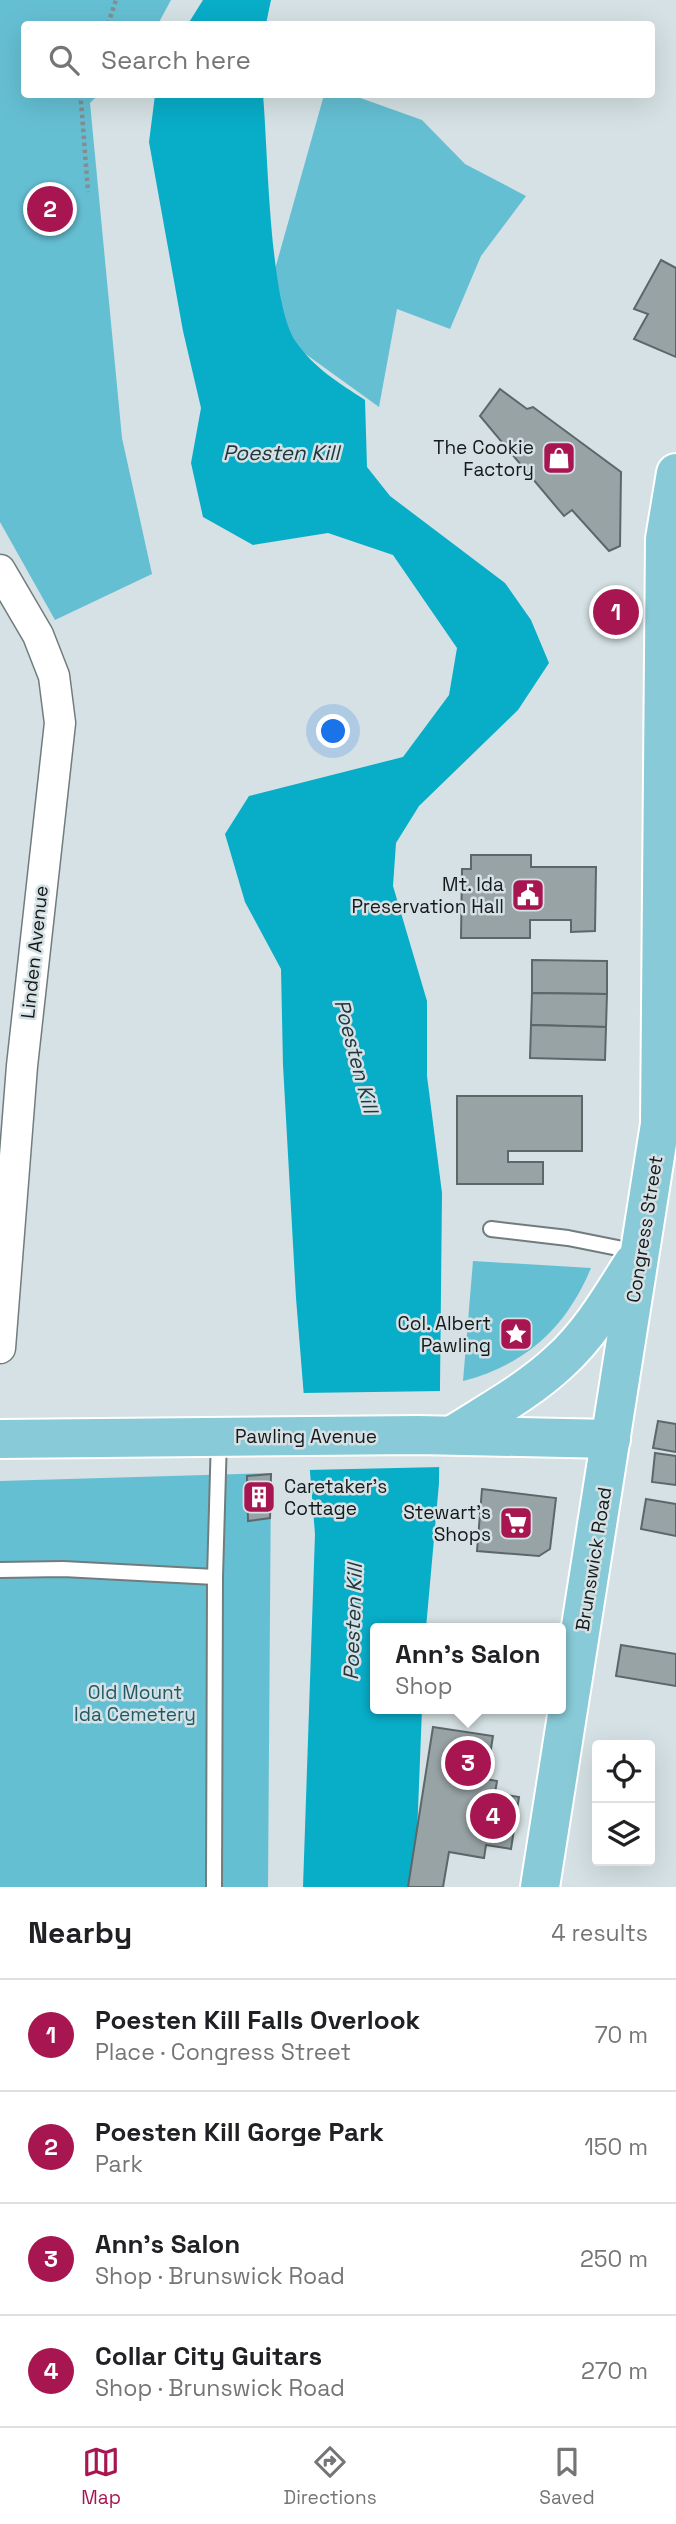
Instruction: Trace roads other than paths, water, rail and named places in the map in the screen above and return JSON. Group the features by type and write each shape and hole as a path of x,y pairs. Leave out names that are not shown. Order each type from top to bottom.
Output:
{"main road":[{"name":"Congress Street","path":"611,1439 660,1124 665,539 676,473"},
{"path":"453,1435 524,1390 560,1362 596,1322 640,1252"},
{"name":"Pawling Avenue","path":"0,1439 453,1435 611,1439"},
{"name":"Brunswick Road","path":"540,1887 611,1439"}],"street":[{"name":"Linden Avenue","path":"0,570 38,635 54,676 60,723 11,1066 0,1348"}],"lane":[{"path":"491,1229 568,1238 640,1252"},
{"path":"214,1887 215,1577 219,1437"},
{"path":"0,1570 63,1569 215,1577"}],"water":[{"path":"203,0 271,0 267,21 190,21"},
{"name":"Poesten Kill","path":"155,98 263,98 275,261 287,323 296,342 319,367 365,400 367,467 390,496 505,583 531,620 549,663 518,710 419,806 396,843 393,886 427,1001 427,1076 442,1193 439,1483 426,1623 370,1623 370,1714 422,1714 416,1860 412,1887 303,1887 315,1534 296,1298 283,1065 281,969 245,902 225,834 249,796 403,757 449,695 457,648 393,555 328,533 253,545 203,517 191,463 201,408 183,331 149,142"}],"place":[{"name":"Poesten Kill Gorge Park","path":"50,209"},
{"name":"The Cookie Factory","path":"559,458"},
{"name":"Poesten Kill Falls Overlook","path":"616,612"},
{"name":"Mt. Ida Preservation Hall","path":"528,895"},
{"name":"Col. Albert Pawling","path":"516,1334"},
{"name":"Caretaker's Cottage","path":"259,1497"},
{"name":"Stewart's Shops","path":"516,1523"},
{"name":"Ann's Salon","path":"468,1763"},
{"name":"Collar City Guitars","path":"493,1816"}],"park label":[{"name":"Old Mount Ida Cemetery","path":"135,1703"}]}
